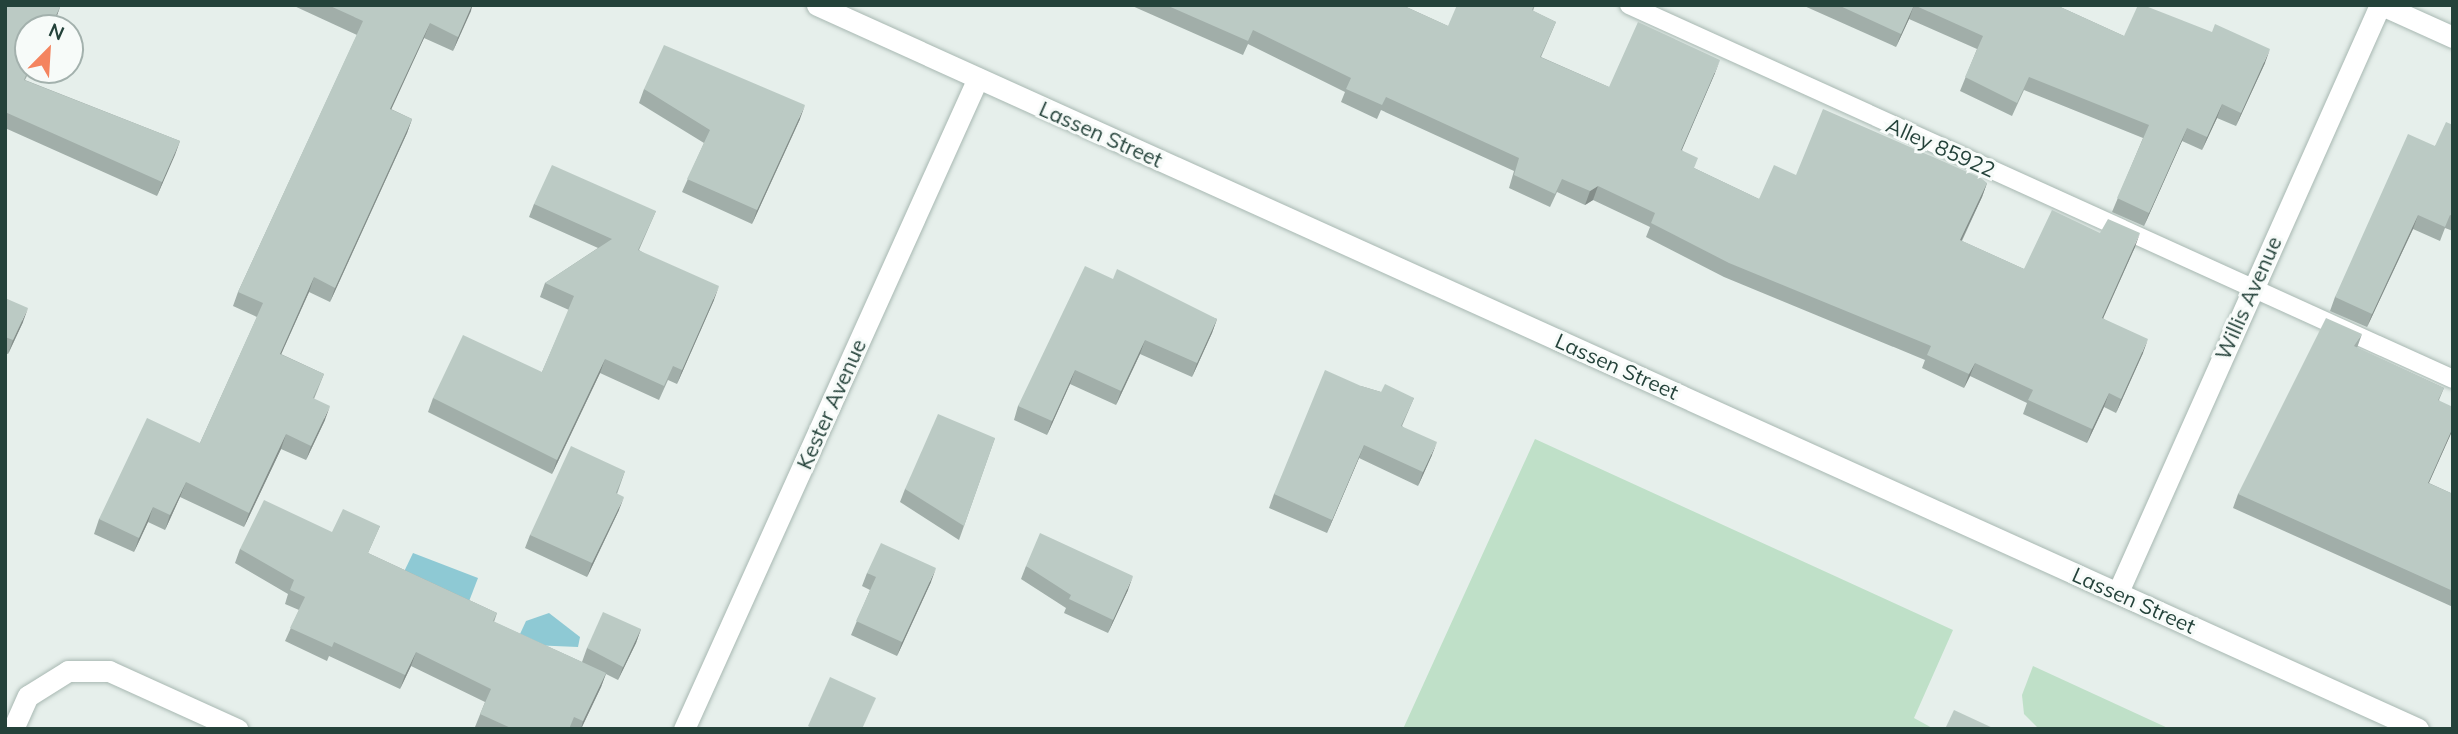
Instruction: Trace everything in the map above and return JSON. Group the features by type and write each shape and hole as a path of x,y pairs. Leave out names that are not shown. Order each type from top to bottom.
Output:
{"main road":[{"name":"Lassen Street","path":"817,5 2418,729"},
{"name":"Willis Avenue","path":"2118,592 2381,5"},
{"path":"2381,5 2453,37"},
{"name":"Kester Avenue","path":"684,729 978,78"},
{"path":"13,729 28,696 68,671 109,671 237,729"}],"lane":[{"name":"Alley 85922","path":"1629,5 2453,379"}],"green space":[{"path":"1535,439 1953,630 1914,718 1934,729 1403,729"},
{"path":"2033,666 2170,729 2037,727 2024,714 2022,695"}],"water":[{"path":"413,553 478,578 468,604 401,578"},
{"path":"549,613 580,637 578,647 531,645 520,634 526,621"}],"building":[{"path":"5,5 55,5 60,7 57,14 14,14 14,84 34,84 180,141 162,182 5,112"},
{"path":"328,5 472,5 458,37 430,23 390,109 412,119 335,288 314,277 280,354 324,374 313,398 330,406 311,446 286,434 249,513 186,482 170,515 153,507 139,538 99,519 147,418 200,443 263,303 238,292 363,21"},
{"path":"1166,5 1402,5 1448,26 1457,5 1534,5 1532,10 1556,22 1540,57 1609,87 1638,22 1720,60 1681,150 1698,158 1694,168 1759,199 1774,165 1796,175 1823,109 1981,178 1987,183 1960,240 2024,269 2052,210 2100,233 2108,219 2140,233 2102,318 2148,339 2121,399 2109,393 2092,429 2028,400 2033,390 1975,363 1969,374 1927,355 1931,346 1729,263 1651,223 1655,213 1598,186 1590,191 1562,179 1555,194 1514,175 1519,158 1386,97 1382,105 1346,89 1351,78 1253,30 1248,41"},
{"path":"1838,5 1914,5 1901,34"},
{"path":"1914,5 2056,5 2124,36 2138,5 2143,5 2212,32 2215,24 2270,49 2241,113 2222,104 2207,137 2187,128 2149,213 2117,198 2149,125 2029,77 2017,103 1965,77 1983,36"},
{"path":"664,45 805,105 757,210 687,179 710,130 644,89"},
{"path":"2446,122 2453,125 2453,216 2450,215 2445,227 2418,215 2372,314 2335,297 2408,134 2435,146"},
{"path":"552,165 656,211 638,250 719,286 682,370 673,366 664,386 605,359 557,460 433,398 463,335 542,372 574,296 545,283 612,239 534,204"},
{"path":"1085,266 1113,279 1117,269 1217,319 1197,363 1145,340 1121,391 1075,370 1052,421 1018,406"},
{"path":"5,298 28,308 13,340 5,337"},
{"path":"2326,318 2362,334 2354,346 2444,388 2438,400 2453,407 2453,427 2428,483 2453,494 2453,591 2238,494"},
{"path":"1325,370 1381,392 1385,384 1414,398 1401,426 1437,442 1423,472 1364,445 1332,520 1274,494"},
{"path":"938,414 995,438 964,526 905,489"},
{"path":"571,446 625,471 616,493 624,497 592,563 530,535"},
{"path":"264,500 332,532 343,509 380,526 368,553 497,613 493,621 606,673 583,721 574,717 569,729 513,729 480,714 491,689 416,652 405,675 334,642 332,647 290,628 305,597 290,590 294,580 240,549"},
{"path":"1040,533 1133,576 1113,620 1069,599 1071,595 1026,566"},
{"path":"881,543 936,568 902,642 856,621 876,577 867,573"},
{"path":"603,612 641,629 623,667 587,648"},
{"path":"830,677 876,698 862,729 813,729 808,726"},
{"path":"1954,710 1995,729 1945,729"}]}
